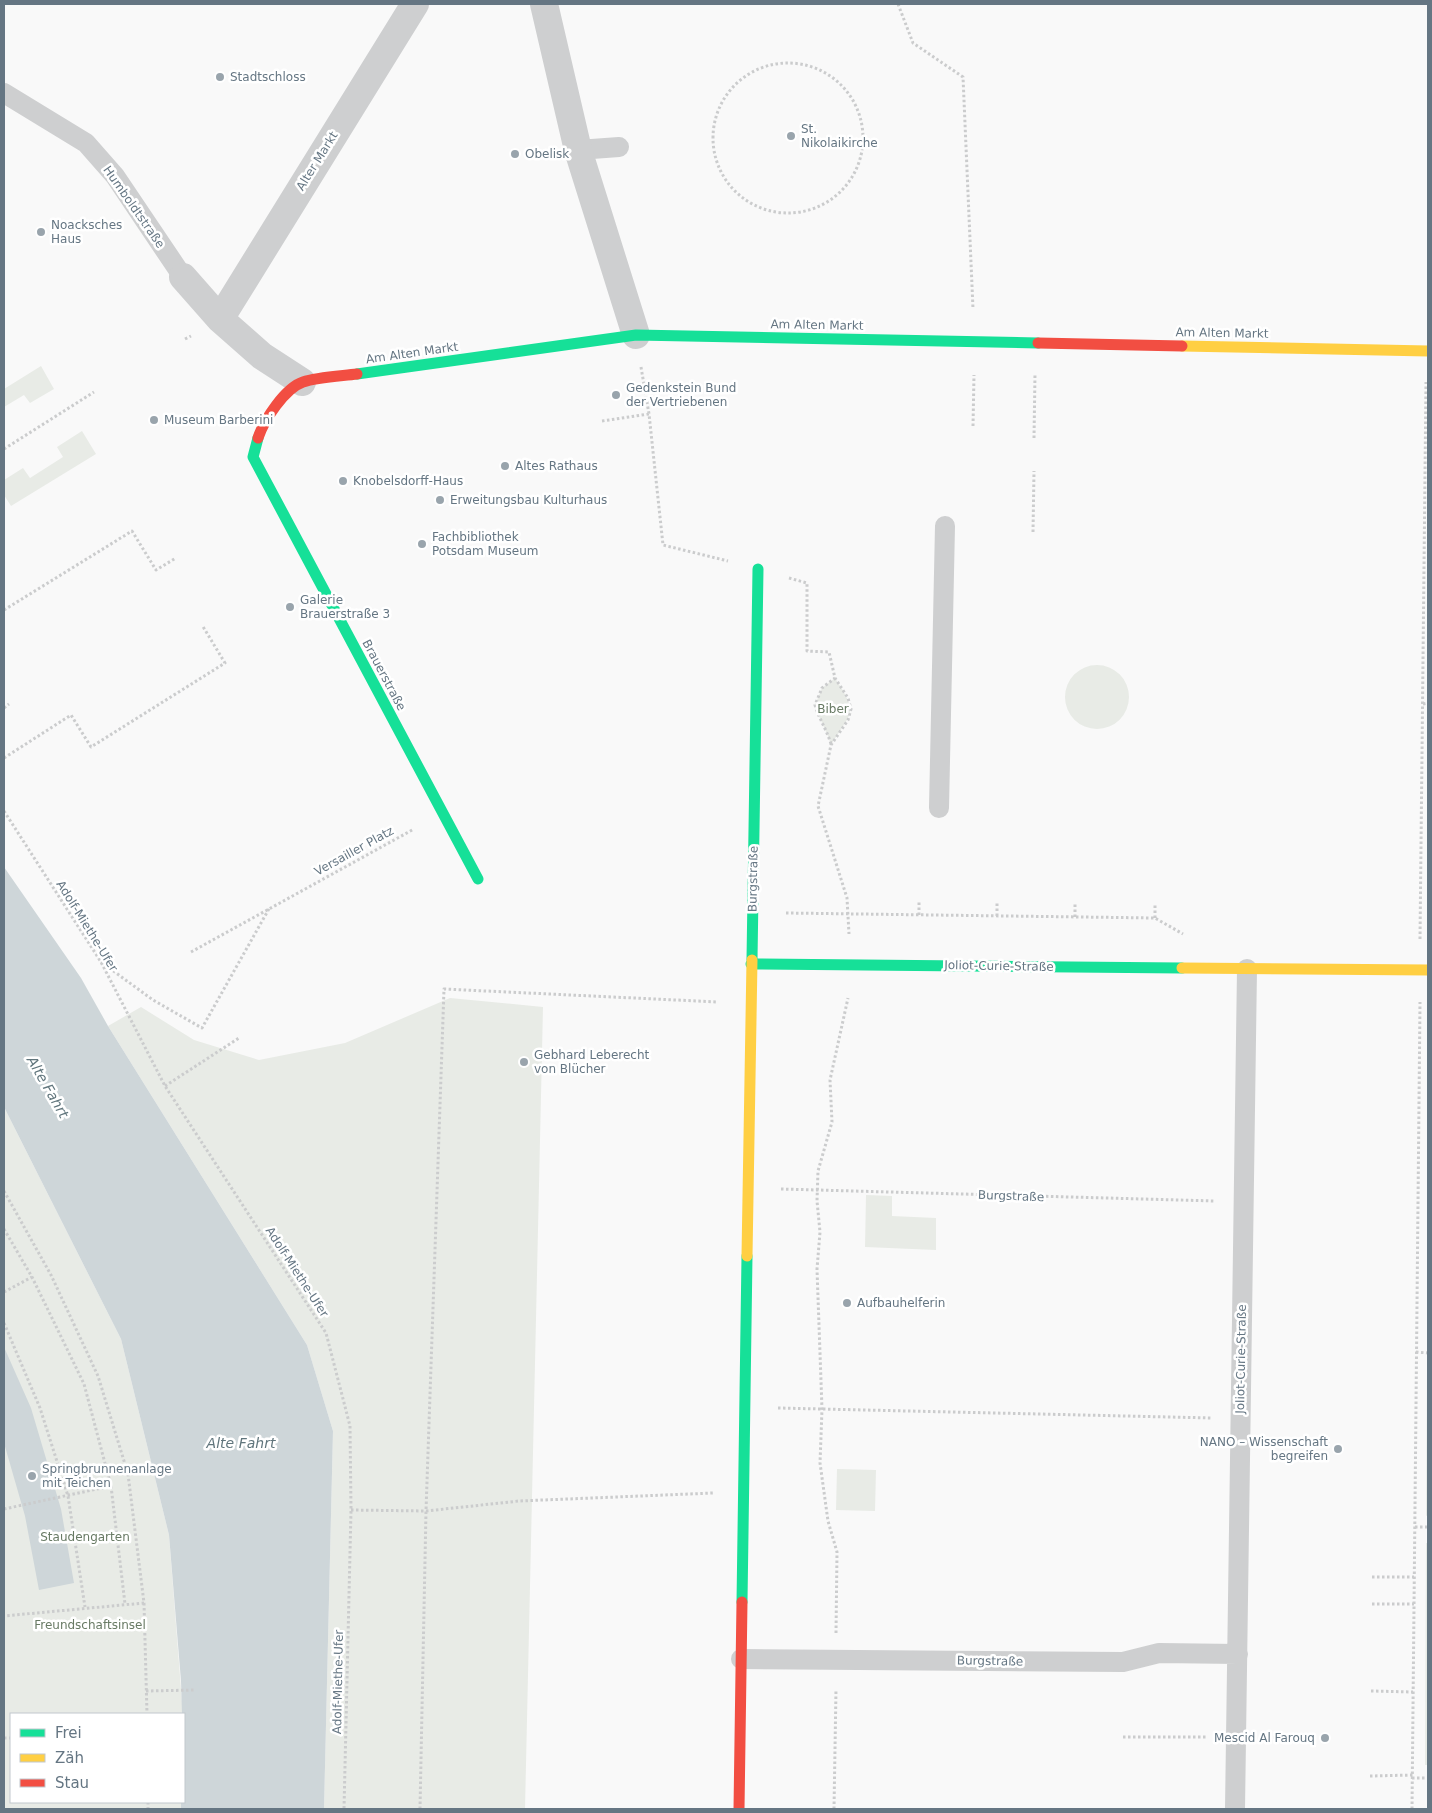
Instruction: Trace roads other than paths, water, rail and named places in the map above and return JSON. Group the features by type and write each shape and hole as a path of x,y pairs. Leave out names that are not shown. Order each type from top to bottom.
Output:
{"street":[{"name":"Alter Markt","path":"220,319 415,4"},
{"path":"544,4 578,150 636,334"},
{"path":"183,277 220,319 262,356 302,382"},
{"name":"Am Alten Markt","path":"302,382 636,334 1428,351"},
{"name":"Brauerstraße","path":"302,382 284,396 268,414 258,434 253,457 478,879"},
{"name":"Burgstraße","path":"739,1809 758,569"},
{"name":"Joliot-Curie-Straße","path":"751,964 1424,970"}],"lane":[{"name":"Humboldtstraße","path":"4,93 86,143 114,176 183,277"},
{"path":"578,150 619,147"},
{"path":"939,808 945,526"},
{"name":"Joliot-Curie-Straße","path":"1235,1809 1247,969"},
{"name":"Burgstraße","path":"741,1659 1123,1662 1159,1653 1238,1654"}],"water":[{"name":"Alte Fahrt","path":"4,867 81,978 108,1026 307,1345 333,1431 324,1809 181,1809 181,1803 185,1803 185,1713 182,1713 169,1535 121,1339 4,1107"},
{"name":"Springbrunnenanlage mit Teichen","path":"4,1347 31,1408 61,1509 74,1583 39,1590 25,1516 4,1443"}],"place":[{"name":"Stadtschloss","path":"220,77"},
{"name":"St. Nikolaikirche","path":"791,136"},
{"name":"Obelisk","path":"515,154"},
{"name":"Noacksches Haus","path":"41,232"},
{"name":"Gedenkstein Bund der Vertriebenen","path":"616,395"},
{"name":"Museum Barberini","path":"154,420"},
{"name":"Altes Rathaus","path":"505,466"},
{"name":"Knobelsdorff-Haus","path":"343,481"},
{"name":"Erweitungsbau Kulturhaus","path":"440,500"},
{"name":"Fachbibliothek Potsdam Museum","path":"422,544"},
{"name":"Galerie Brauerstraße 3","path":"290,607"},
{"name":"Gebhard Leberecht von Blücher","path":"524,1062"},
{"name":"Aufbauhelferin","path":"847,1303"},
{"name":"NANO – Wissenschaft begreifen","path":"1338,1449"},
{"name":"Springbrunnenanlage mit Teichen","path":"32,1476"},
{"name":"Mescid Al Farouq","path":"1325,1738"}],"park label":[{"name":"Biber","path":"833,709"},
{"name":"Staudengarten","path":"85,1537"},
{"name":"Freundschaftsinsel","path":"90,1625"}]}
